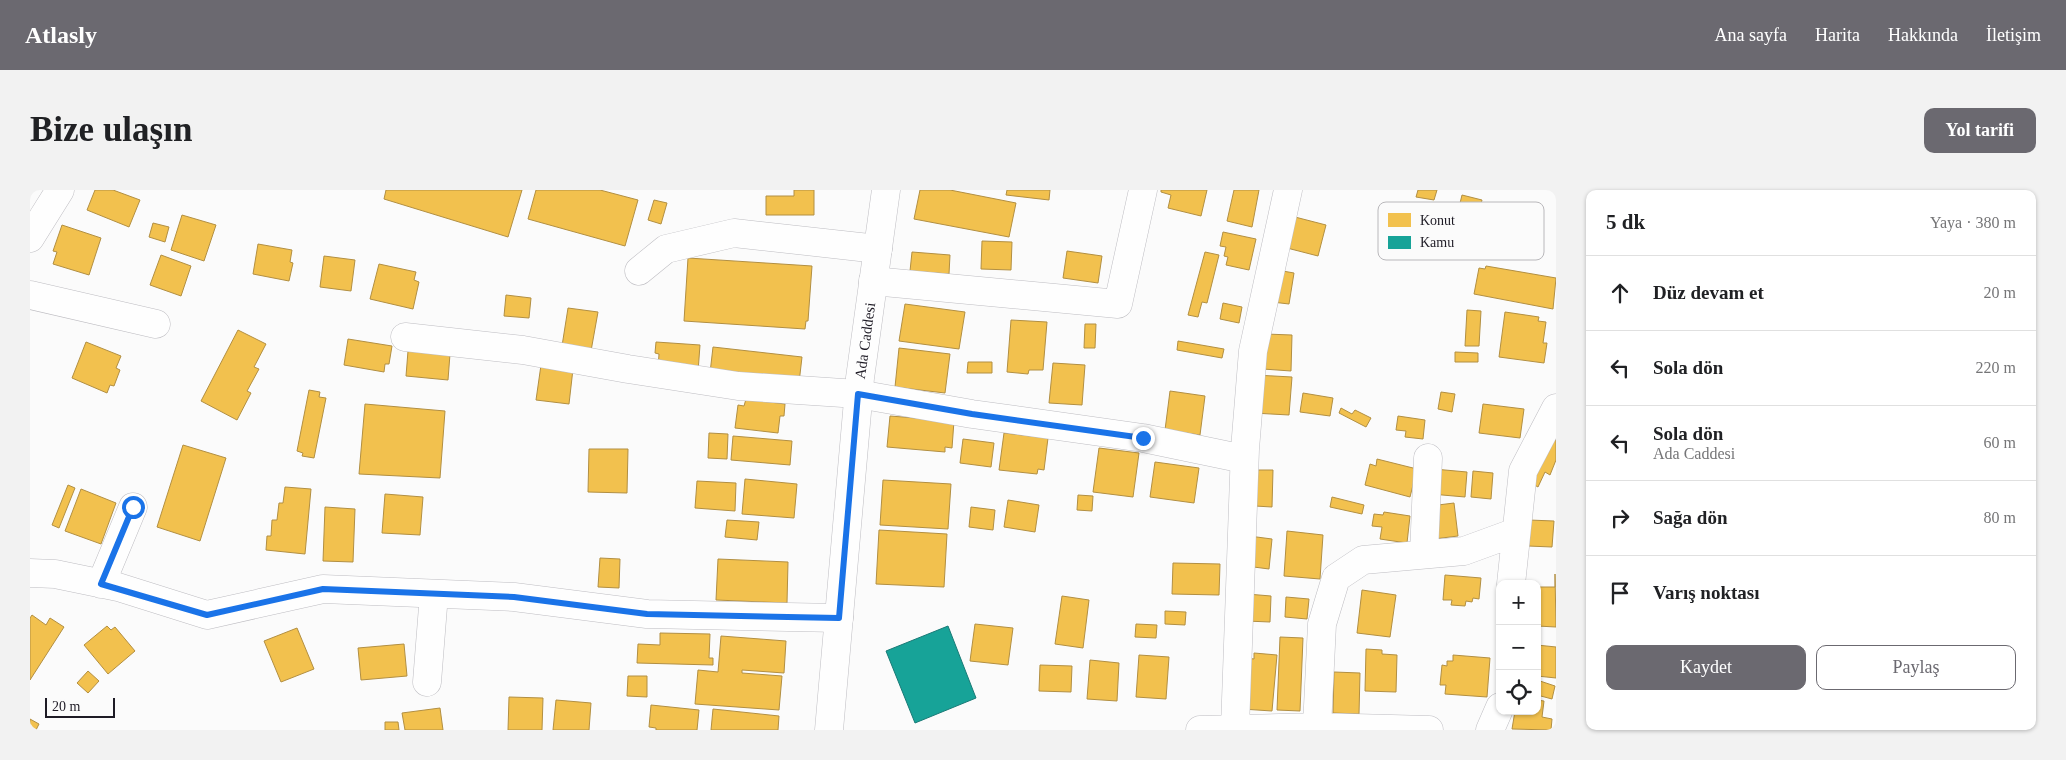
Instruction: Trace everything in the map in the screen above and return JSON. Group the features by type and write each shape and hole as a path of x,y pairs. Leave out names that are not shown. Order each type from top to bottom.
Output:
{"street":[{"path":"30,238 60,190"},
{"name":"Ada Caddesi","path":"829,730 858,394 886,190"},
{"path":"873,281 1118,304 1143,190"},
{"path":"1235,728 1244,458 1253,351 1288,190"},
{"path":"639,271 666,249 734,233 878,248"},
{"path":"30,295 156,324"},
{"path":"405,337 523,350 628,370 738,386 858,394 972,414 1143,438 1244,458"},
{"path":"1511,580 1522,471 1556,408"},
{"path":"1424,554 1428,458"},
{"path":"101,584 133,507"},
{"path":"1317,727 1322,624 1336,578 1362,560 1464,551 1516,532"},
{"path":"30,573 55,574 101,584 207,615 323,589 514,597 647,614 839,618"},
{"path":"426,682 434,594"},
{"path":"1490,730 1497,715"},
{"path":"1200,730 1317,727 1429,730"}],"building: Konut":[{"path":"95,190 113,190 140,200 129,227 87,210"},
{"path":"386,190 522,190 508,237 384,199"},
{"path":"536,190 600,190 638,200 625,246 528,219"},
{"path":"794,190 814,190 814,215 766,215 766,196 794,196"},
{"path":"920,190 950,190 1016,203 1009,237 914,219"},
{"path":"1007,190 1050,190 1049,200 1006,195"},
{"path":"1161,190 1207,190 1201,216 1168,208 1171,195 1161,192"},
{"path":"1234,190 1259,190 1252,227 1227,221"},
{"path":"1418,190 1437,190 1434,200 1416,197"},
{"path":"1462,195 1482,200 1482,202 1460,202"},
{"path":"654,200 667,203 661,224 648,220"},
{"path":"182,215 216,225 204,261 171,250"},
{"path":"1295,217 1326,225 1318,256 1287,248"},
{"path":"153,223 169,227 165,242 149,237"},
{"path":"62,225 101,238 89,275 53,264 57,252 53,251"},
{"path":"1223,232 1256,239 1249,270 1226,265 1228,257 1224,256 1226,247 1220,246"},
{"path":"982,241 1012,242 1011,270 981,269"},
{"path":"258,244 292,250 290,262 293,263 289,281 253,274"},
{"path":"1067,251 1102,256 1098,283 1063,278"},
{"path":"912,252 950,255 949,274 910,271"},
{"path":"1205,252 1219,255 1207,303 1202,302 1198,317 1188,315"},
{"path":"161,255 191,266 181,296 150,285"},
{"path":"324,256 355,260 351,291 320,287"},
{"path":"688,258 812,266 808,321 806,321 805,329 684,321"},
{"path":"379,264 416,272 414,280 419,282 413,309 370,299"},
{"path":"1486,266 1556,278 1553,309 1474,294 1479,268 1485,269"},
{"path":"1277,270 1294,273 1289,304 1272,302"},
{"path":"506,295 531,298 529,318 504,316"},
{"path":"1223,303 1242,307 1239,323 1220,319"},
{"path":"905,304 965,312 959,349 899,341"},
{"path":"568,308 598,312 591,351 562,346"},
{"path":"1467,310 1481,311 1479,346 1465,346"},
{"path":"1505,312 1539,317 1538,321 1546,322 1543,343 1547,343 1544,363 1499,357"},
{"path":"1011,320 1047,322 1043,370 1029,370 1028,374 1007,372"},
{"path":"1085,324 1096,324 1095,348 1084,348"},
{"path":"238,330 266,344 254,367 259,369 247,391 251,393 237,420 201,401"},
{"path":"1265,334 1292,335 1291,371 1263,369"},
{"path":"348,339 392,346 389,364 385,364 384,372 344,365"},
{"path":"1178,341 1224,349 1222,358 1177,350"},
{"path":"86,342 121,356 116,368 120,370 114,386 110,385 107,393 72,378"},
{"path":"656,342 700,345 698,372 658,368 659,354 655,353"},
{"path":"713,347 802,357 799,383 710,373"},
{"path":"899,348 950,354 945,393 895,387"},
{"path":"408,351 450,354 448,380 406,376"},
{"path":"1455,352 1478,353 1478,362 1455,362"},
{"path":"968,362 992,362 992,373 967,373"},
{"path":"1053,363 1085,365 1082,405 1049,403"},
{"path":"541,365 573,369 569,404 536,400"},
{"path":"1255,375 1292,377 1289,415 1253,413"},
{"path":"309,390 320,392 319,397 326,398 314,458 302,456 303,453 297,451"},
{"path":"1170,391 1205,396 1200,435 1165,430"},
{"path":"1441,392 1455,394 1452,412 1438,409"},
{"path":"1303,393 1333,398 1330,416 1300,412"},
{"path":"746,399 785,404 784,416 780,416 778,433 735,428 738,405 744,406"},
{"path":"365,404 445,411 440,478 359,474"},
{"path":"1483,404 1524,409 1520,438 1479,433"},
{"path":"1341,408 1352,414 1355,410 1371,418 1366,427 1339,413"},
{"path":"890,416 954,421 952,448 945,447 945,452 887,447"},
{"path":"1398,416 1425,420 1423,439 1405,437 1406,431 1396,430"},
{"path":"709,433 728,434 727,459 708,458"},
{"path":"1004,433 1048,438 1044,470 1038,469 1037,474 999,470"},
{"path":"733,436 792,441 790,465 731,460"},
{"path":"1551,438 1556,440 1556,460 1550,475 1545,472 1538,487 1531,483"},
{"path":"963,439 994,443 991,467 960,463"},
{"path":"183,445 226,458 200,541 157,527"},
{"path":"1099,448 1139,453 1133,497 1093,492"},
{"path":"589,449 628,449 627,493 588,492"},
{"path":"1377,459 1417,469 1410,497 1365,485 1370,464 1376,466"},
{"path":"1155,462 1199,468 1194,503 1150,497"},
{"path":"1434,469 1467,472 1465,497 1431,494"},
{"path":"1256,470 1273,470 1272,507 1255,506"},
{"path":"1473,471 1493,473 1491,499 1471,497"},
{"path":"745,479 797,484 794,518 742,514"},
{"path":"883,480 951,484 948,529 880,525"},
{"path":"697,481 736,483 735,511 695,508"},
{"path":"68,485 75,488 59,528 52,525"},
{"path":"285,487 311,489 305,554 266,550 267,536 271,536 272,520 277,520 279,503 283,503"},
{"path":"81,489 116,503 101,544 65,531"},
{"path":"385,494 423,497 420,535 382,533"},
{"path":"1078,495 1093,496 1092,511 1077,510"},
{"path":"1332,497 1364,505 1362,514 1330,507"},
{"path":"1008,500 1039,505 1035,532 1004,527"},
{"path":"1454,503 1458,536 1434,539 1430,506"},
{"path":"325,507 355,509 353,562 323,561"},
{"path":"971,507 995,510 993,530 969,527"},
{"path":"1384,512 1410,516 1407,543 1380,539 1382,527 1372,526 1374,514 1383,515"},
{"path":"727,520 759,522 757,540 725,537"},
{"path":"1529,520 1554,521 1552,547 1528,546"},
{"path":"879,530 947,534 944,587 876,584"},
{"path":"1287,531 1323,535 1320,579 1284,576"},
{"path":"1249,536 1272,539 1269,569 1246,566"},
{"path":"600,558 620,559 619,588 598,587"},
{"path":"718,559 788,562 787,603 716,600"},
{"path":"1173,563 1220,564 1219,595 1172,594"},
{"path":"1555,574 1556,627 1541,626 1541,587 1555,587"},
{"path":"1445,575 1481,578 1479,599 1473,598 1472,602 1466,601 1465,606 1451,605 1452,600 1443,600"},
{"path":"1362,590 1396,595 1390,637 1357,633"},
{"path":"1247,594 1271,596 1270,622 1246,621"},
{"path":"1062,596 1089,600 1083,648 1055,644"},
{"path":"1286,597 1309,599 1307,619 1285,617"},
{"path":"1165,611 1186,612 1185,625 1165,624"},
{"path":"32,615 46,625 50,618 64,627 30,680 30,618"},
{"path":"975,624 1013,628 1008,665 970,661"},
{"path":"1136,624 1157,625 1156,638 1135,637"},
{"path":"107,626 111,630 115,627 135,651 108,674 84,645"},
{"path":"297,628 314,669 281,682 264,641"},
{"path":"660,633 710,634 709,658 713,658 713,665 637,663 638,644 660,645"},
{"path":"721,636 786,641 784,673 742,670 742,673 782,676 779,710 695,704 698,670 718,672"},
{"path":"1280,637 1303,638 1300,711 1277,710"},
{"path":"404,644 407,676 361,680 358,648"},
{"path":"1541,645 1556,647 1556,678 1541,676"},
{"path":"1366,649 1382,650 1382,654 1397,655 1396,692 1365,691"},
{"path":"1254,653 1277,655 1272,711 1242,709 1246,658 1254,659"},
{"path":"1139,655 1169,657 1166,699 1136,697"},
{"path":"1453,655 1490,658 1487,697 1445,694 1446,685 1440,685 1442,665 1447,666 1447,661 1453,661"},
{"path":"1090,660 1119,663 1117,701 1087,699"},
{"path":"1040,665 1072,666 1071,692 1039,691"},
{"path":"88,671 99,681 88,693 77,683"},
{"path":"1334,672 1360,673 1359,714 1333,713"},
{"path":"628,676 647,676 647,697 627,696"},
{"path":"1541,681 1555,686 1552,699 1541,696"},
{"path":"509,697 543,698 542,730 508,730"},
{"path":"556,700 591,703 589,730 553,730"},
{"path":"1541,701 1544,701 1542,717 1552,719 1551,730 1512,729 1514,715 1541,715"},
{"path":"651,705 699,710 697,730 656,730 656,728 649,727"},
{"path":"440,708 443,730 405,730 402,713"},
{"path":"713,709 779,716 778,730 711,730"},
{"path":"30,719 39,724 36,730 30,730"},
{"path":"385,722 398,722 399,730 385,730"}],"building: Kamu":[{"path":"948,626 976,698 915,723 886,651"}],"route":[{"path":"133,507 101,584 207,615 323,589 514,597 647,614 839,618 858,394 972,414 1143,438"}]}
